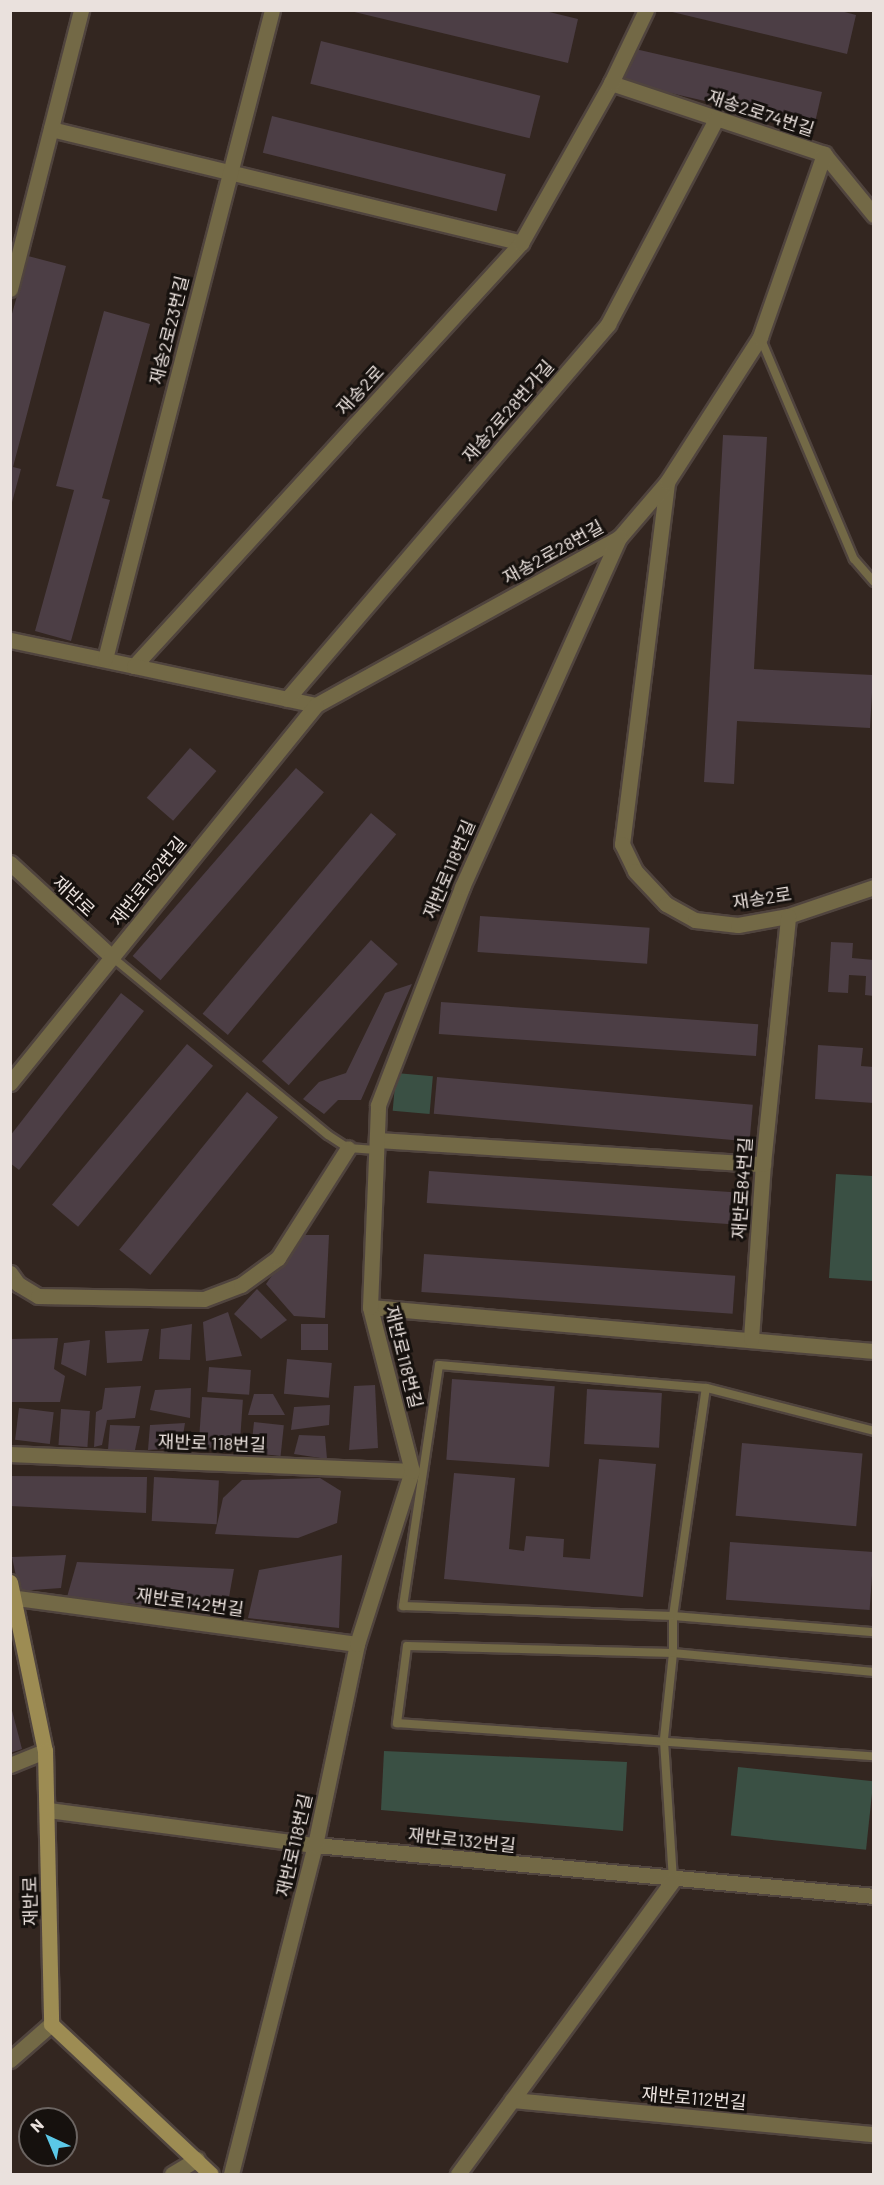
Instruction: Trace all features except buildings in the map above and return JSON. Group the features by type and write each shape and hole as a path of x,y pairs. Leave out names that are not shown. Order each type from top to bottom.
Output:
{"main road":[{"name":"재반로","path":"10,1582 16,1598 45,1751 51,2024"},
{"path":"51,2024 212,2175"}],"street":[{"path":"10,289 81,10"},
{"name":"재송2로23번길","path":"105,659 272,10"},
{"name":"재송2로","path":"134,666 521,243 611,83 646,10"},
{"name":"재송2로74번길","path":"611,83 824,154 873,215"},
{"name":"재송2로28번가길","path":"287,699 608,324 716,119"},
{"path":"51,129 521,243"},
{"name":"재송2로28번길","path":"316,705 619,538 668,482 760,337 824,154"},
{"name":"재송2로","path":"668,482 622,844 635,871 658,896 695,920 738,925 788,916 873,887"},
{"name":"재반로118번길","path":"231,2175 315,1845 357,1644 412,1471 370,1307 378,1105 462,887 619,538"},
{"path":"10,640 316,705"},
{"name":"재반로152번길","path":"10,1083 316,705"},
{"name":"재반로","path":"10,863 112,957"},
{"name":"재반로84번길","path":"750,1339 763,1164 788,916"},
{"path":"377,1145 763,1164"},
{"path":"10,1273 18,1284 38,1296 204,1299 232,1289 278,1258 348,1148"},
{"path":"370,1307 873,1351"},
{"name":"재반로 118번길","path":"10,1454 412,1471"},
{"name":"재반로142번길","path":"16,1598 357,1644"},
{"path":"10,1765 45,1751"},
{"name":"재반로132번길","path":"48,1810 315,1845 673,1880 873,1896"},
{"path":"458,2175 673,1880"},
{"path":"10,2060 51,2024"},
{"name":"재반로112번길","path":"512,2100 873,2134"},
{"path":"172,2175 197,2159"}],"lane":[{"path":"760,337 854,559 873,582"},
{"path":"112,957 348,1148 377,1145"},
{"path":"873,1431 706,1388 439,1365 403,1606 672,1616 873,1632"},
{"path":"673,1880 663,1738 674,1653 672,1616 706,1388"},
{"path":"873,1672 674,1653 407,1646 397,1723 663,1738 873,1756"}],"green space":[{"path":"396,1073 433,1076 430,1114 393,1111"},
{"path":"836,1174 873,1176 873,1281 829,1278"},
{"path":"384,1751 627,1762 623,1831 381,1810"},
{"path":"738,1767 873,1781 866,1850 731,1836"}]}
